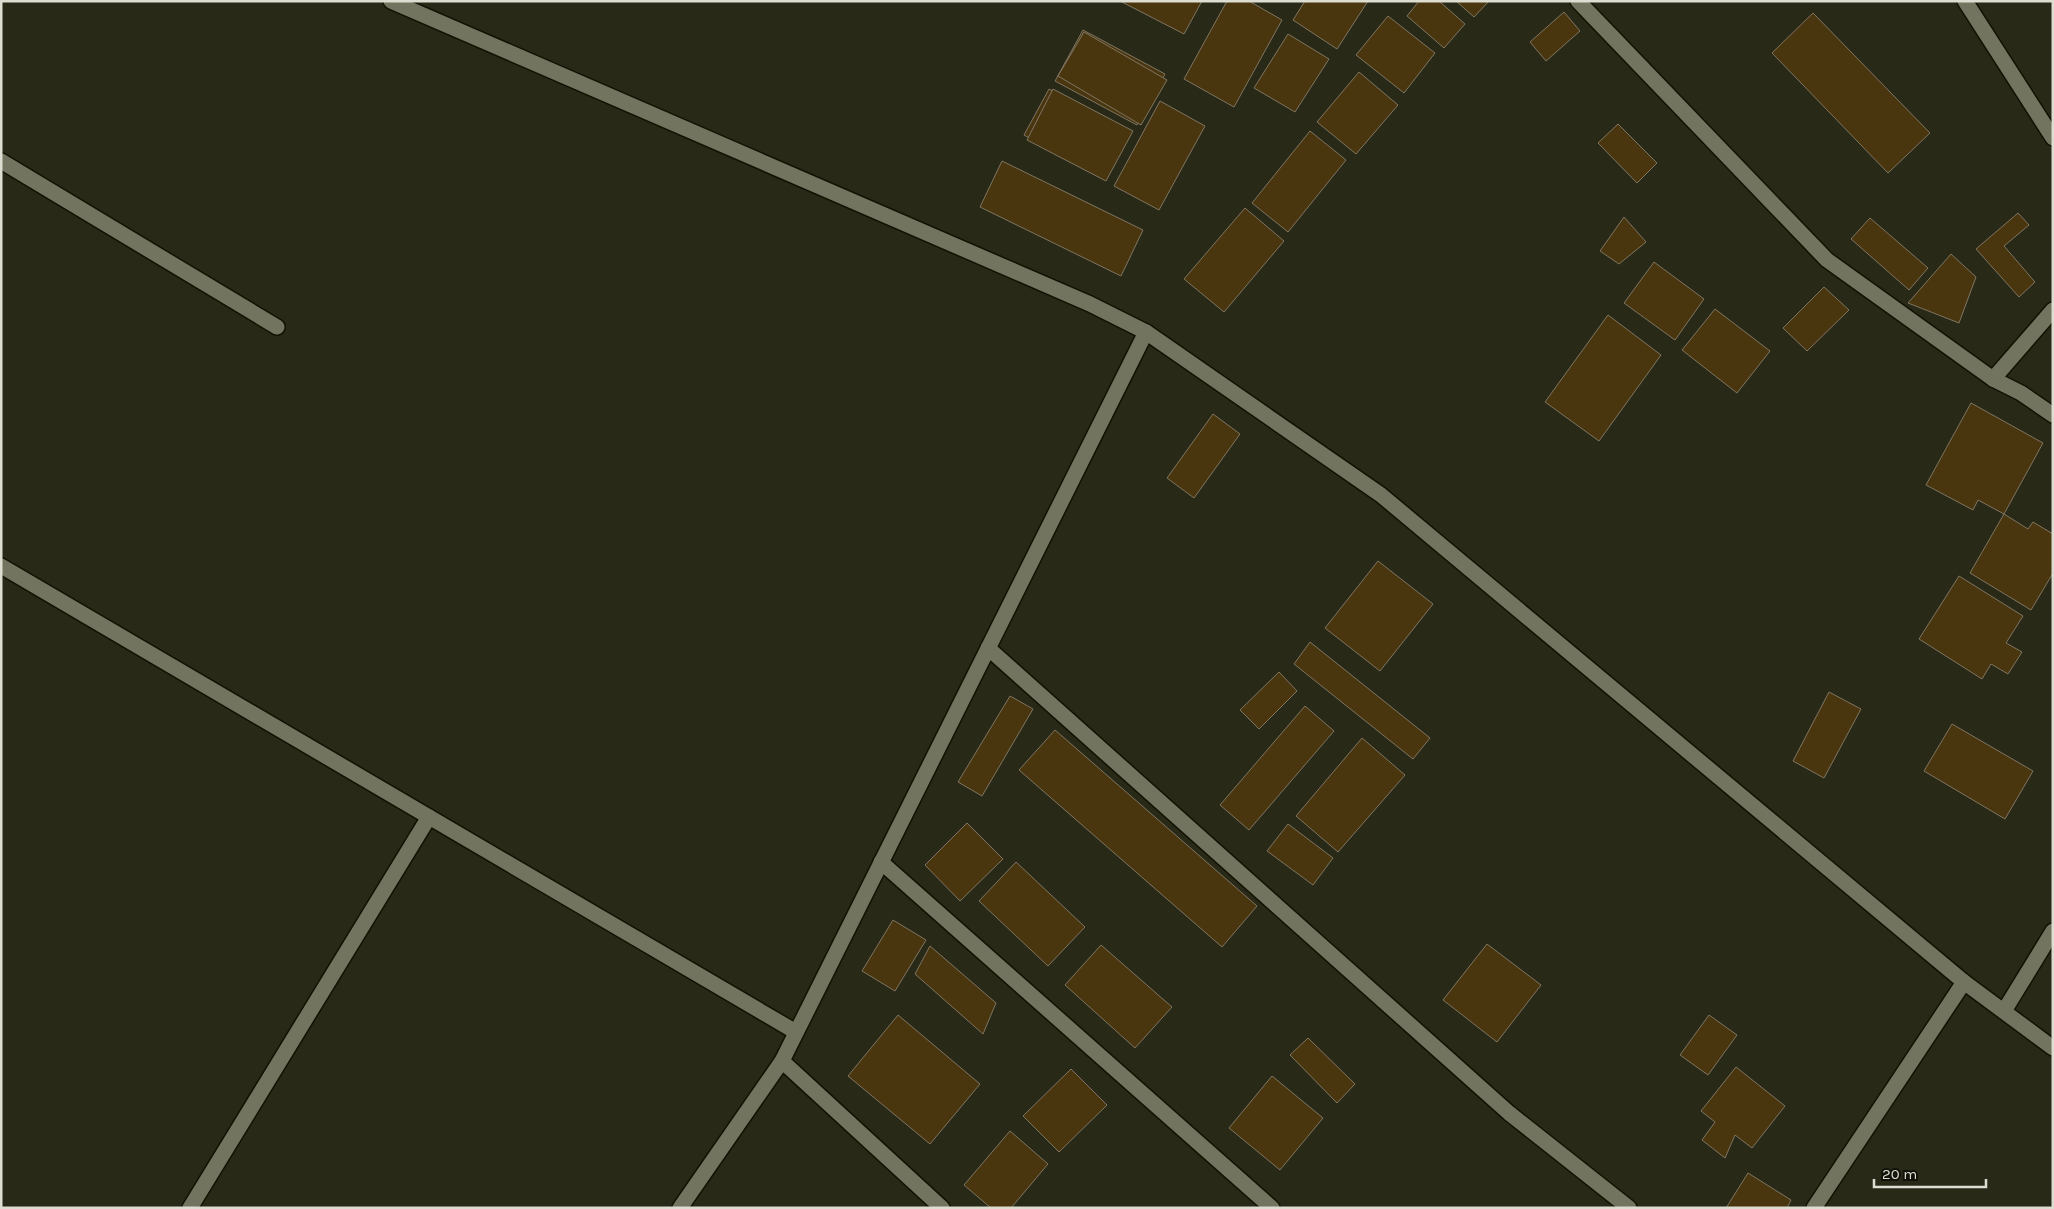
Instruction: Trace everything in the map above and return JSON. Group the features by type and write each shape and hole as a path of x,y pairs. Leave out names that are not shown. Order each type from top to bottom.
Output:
{"street":[{"path":"391,1 1090,304 1146,332 1381,495 1964,982 2053,1048"},
{"path":"1578,1 1827,260 1993,379 2021,392 2053,415"},
{"path":"1965,1 2053,138"},
{"path":"1,161 277,327"},
{"path":"1993,379 2053,310"},
{"path":"680,1208 782,1061 1146,332"},
{"path":"1,566 796,1032"},
{"path":"988,648 1509,1113 1629,1208"},
{"path":"190,1208 428,817"},
{"path":"881,862 1272,1208"},
{"path":"2004,1012 2053,930"},
{"path":"1814,1208 1964,982"},
{"path":"782,1061 942,1208"}],"building":[{"path":"1120,1 1202,1 1184,34"},
{"path":"1227,1 1249,1 1282,20 1234,107 1184,79"},
{"path":"1305,1 1368,1 1337,49 1293,20"},
{"path":"1419,1 1439,1 1465,24 1444,48 1407,16"},
{"path":"1456,1 1489,1 1474,17"},
{"path":"1564,12 1580,31 1546,61 1530,42"},
{"path":"1813,13 1930,133 1888,173 1772,53"},
{"path":"1388,16 1435,53 1404,93 1356,55"},
{"path":"1083,30 1165,74 1137,125 1055,81"},
{"path":"1084,32 1167,80 1141,125 1058,76"},
{"path":"1288,34 1329,59 1295,112 1254,88"},
{"path":"1359,72 1398,105 1356,154 1317,122"},
{"path":"1049,89 1130,133 1105,179 1024,135"},
{"path":"1053,89 1133,131 1106,181 1027,140"},
{"path":"1160,101 1205,126 1159,210 1114,186"},
{"path":"1618,124 1657,163 1637,183 1598,143"},
{"path":"1310,131 1346,160 1288,232 1252,203"},
{"path":"1002,161 1143,230 1121,276 980,207"},
{"path":"1245,208 1284,241 1224,312 1184,279"},
{"path":"2018,213 2029,225 2004,246 2035,282 2019,297 1976,249"},
{"path":"1624,217 1646,242 1619,264 1600,251"},
{"path":"1870,218 1928,268 1909,290 1851,239"},
{"path":"1951,254 1976,277 1959,323 1908,303"},
{"path":"1654,262 1704,299 1675,340 1624,303"},
{"path":"1824,287 1849,310 1807,351 1783,328"},
{"path":"1715,309 1770,351 1737,393 1682,350"},
{"path":"1608,315 1661,355 1599,441 1545,402"},
{"path":"1971,403 2043,443 2004,514 1978,500 1973,510 1926,485"},
{"path":"1213,414 1240,434 1194,498 1167,478"},
{"path":"2004,514 2028,529 2033,522 2053,534 2053,573 2031,610 1970,573"},
{"path":"1378,561 1433,604 1380,671 1325,628"},
{"path":"1959,576 2023,616 2006,643 2022,652 2008,674 1991,664 1982,679 1919,639"},
{"path":"1310,642 1430,738 1413,759 1294,664"},
{"path":"1279,672 1297,691 1259,729 1240,710"},
{"path":"1829,692 1861,709 1824,778 1793,761"},
{"path":"1010,696 1033,709 982,796 958,782"},
{"path":"1305,706 1334,731 1249,830 1220,805"},
{"path":"1952,724 2033,771 2005,819 1924,771"},
{"path":"1055,730 1257,906 1222,947 1019,770"},
{"path":"1362,738 1405,775 1338,852 1296,816"},
{"path":"967,823 1003,859 960,901 925,865"},
{"path":"1288,824 1333,858 1313,885 1267,851"},
{"path":"1016,862 1085,927 1048,966 979,901"},
{"path":"893,920 926,940 895,991 862,971"},
{"path":"1487,944 1541,985 1497,1042 1443,1000"},
{"path":"1101,945 1172,1007 1135,1048 1065,985"},
{"path":"930,946 996,1003 983,1034 915,974"},
{"path":"898,1015 980,1084 930,1144 848,1076"},
{"path":"1709,1015 1737,1035 1708,1075 1680,1055"},
{"path":"1308,1038 1355,1084 1337,1103 1290,1055"},
{"path":"1736,1067 1785,1106 1752,1148 1735,1135 1725,1158 1702,1140 1715,1122 1701,1111"},
{"path":"1071,1069 1107,1105 1059,1152 1023,1116"},
{"path":"1272,1076 1323,1118 1280,1170 1229,1128"},
{"path":"1010,1131 1048,1164 1011,1208 991,1208 964,1185"},
{"path":"1748,1173 1791,1200 1787,1208 1726,1208"}]}
